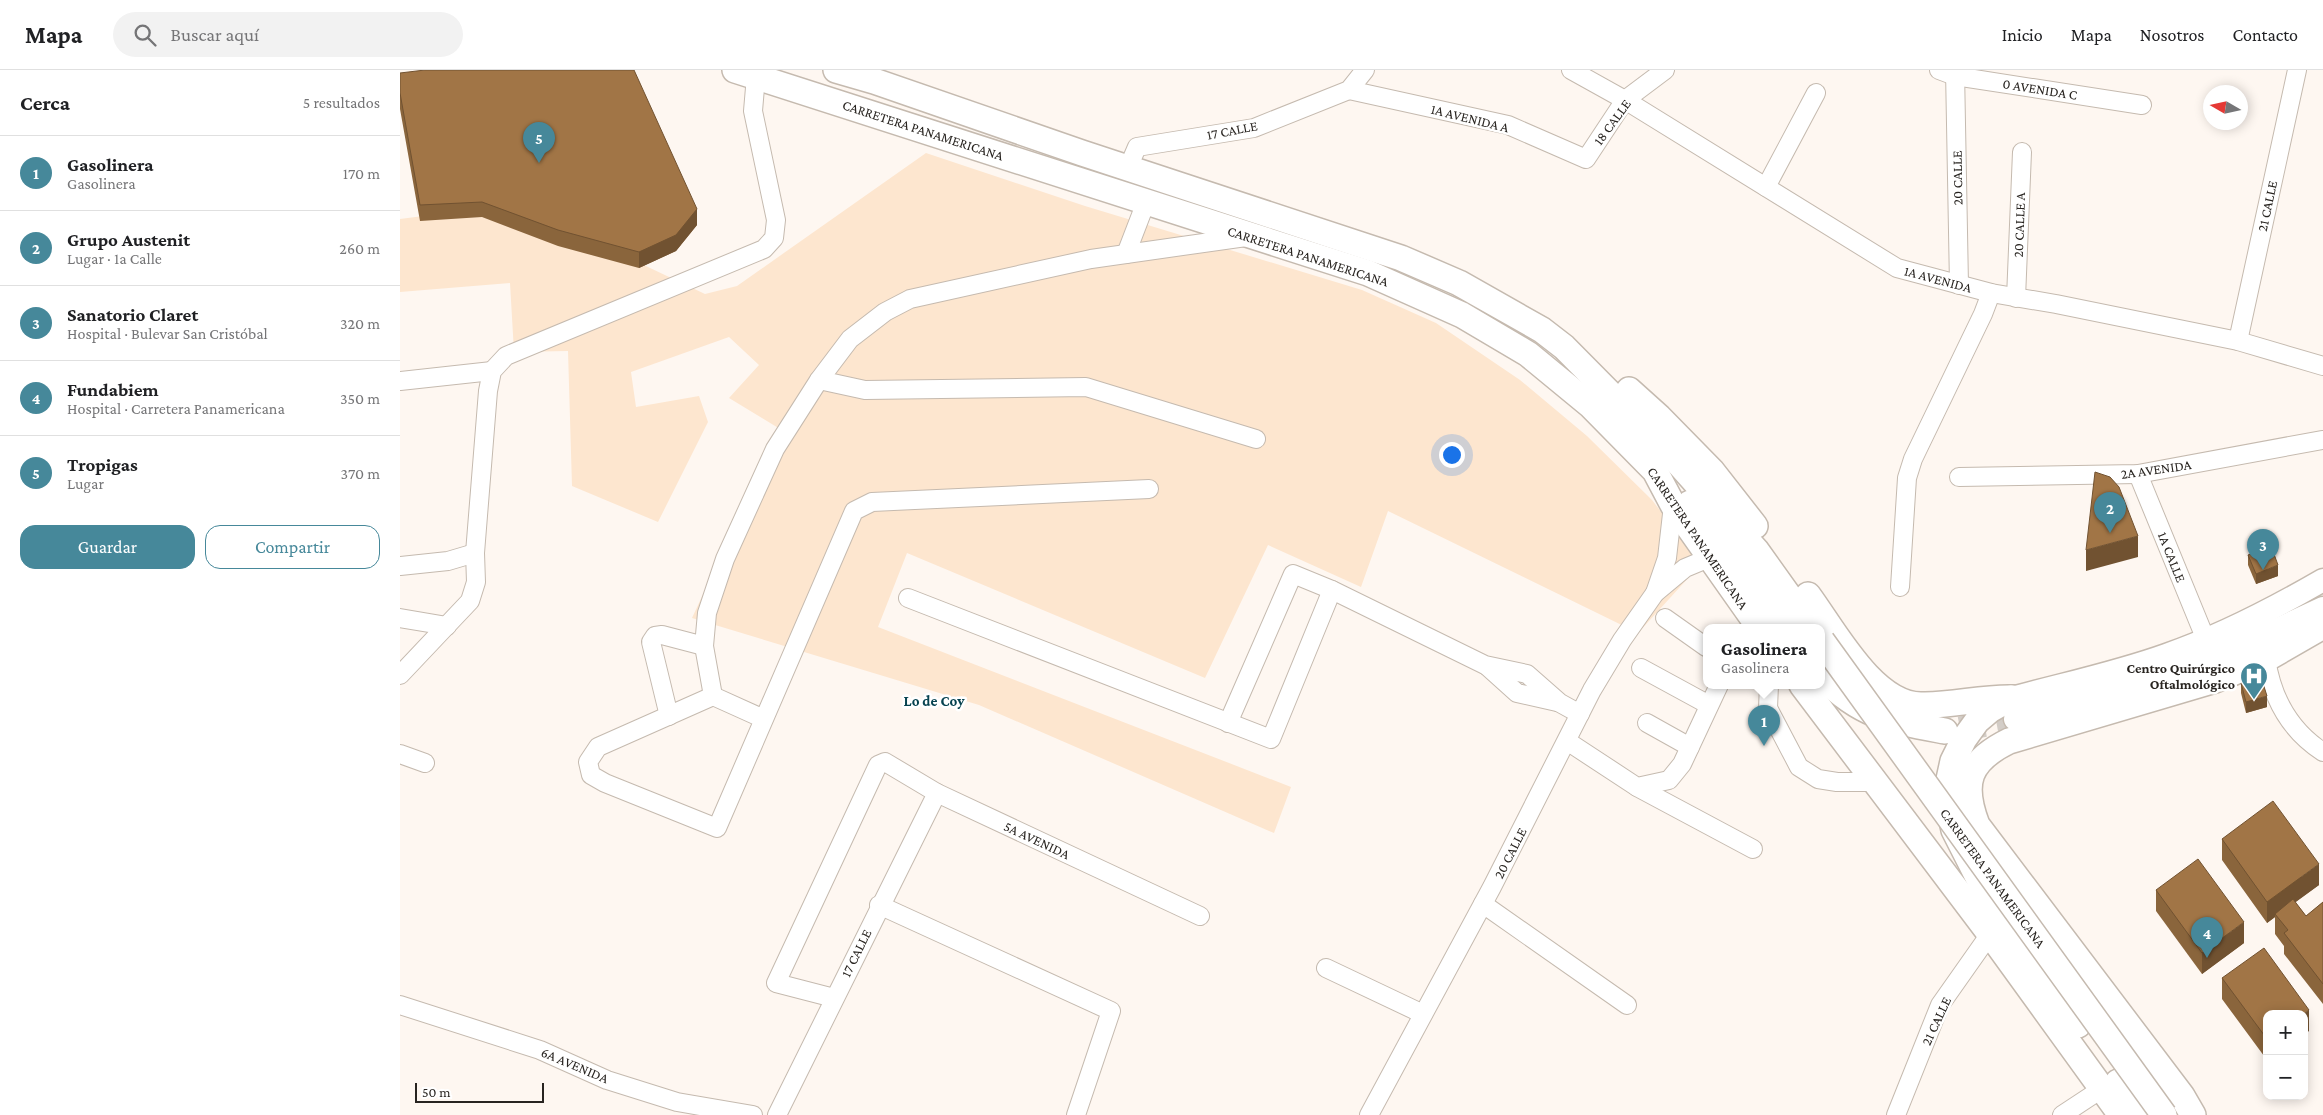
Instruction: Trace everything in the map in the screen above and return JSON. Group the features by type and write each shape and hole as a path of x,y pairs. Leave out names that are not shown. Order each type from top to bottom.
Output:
{"highway":[{"name":"CARRETERA PANAMERICANA","path":"836,70 875,75 1128,168 1401,258 1459,284 1542,330 1564,347 1671,454 1756,550 1809,624"},
{"name":"CARRETERA PANAMERICANA","path":"745,73 1368,273 1462,314 1528,354 1590,405 1655,471 1673,504 1756,624"},
{"path":"1564,347 1626,388 1659,417 1712,471 1805,590 1871,680 1888,695 1905,703 1919,705 1947,705 1987,697 2013,708"},
{"path":"1655,471 1695,508 1782,624"},
{"path":"2193,1115 2182,1096 1977,825 1970,805 1968,788 1972,772 1980,760 1992,750 2008,741 2215,680 2266,659 2323,626"},
{"name":"CARRETERA PANAMERICANA","path":"1825,645 2164,1115"},
{"path":"1825,680 1840,695 1862,710 1890,721 1945,731"},
{"path":"1805,689 1990,934 2121,1115"},
{"path":"2013,708 1990,710 1977,721 1953,760 1946,793 1954,830 1985,891 2141,1115"}],"main road":[{"path":"2013,708 2206,640 2281,604 2323,580"},
{"path":"2013,708 2210,661 2323,608"}],"street":[{"name":"17 CALLE","path":"1128,168 1136,147 1254,128 1349,90 1365,70"},
{"name":"1A AVENIDA","path":"1571,70 1625,100 1897,268 1991,293 2056,304 2238,342 2323,366"},
{"name":"18 CALLE","path":"1586,159 1625,100 1665,70"},
{"name":"21 CALLE","path":"2238,342 2297,70"},
{"name":"0 AVENIDA C","path":"1950,72 2142,105"},
{"name":"20 CALLE","path":"1950,72 1958,285"},
{"path":"400,675 470,601 476,582 474,553 488,390 492,371 506,356 764,249 774,238 776,220 745,73"},
{"name":"1A AVENIDA A","path":"1349,90 1508,125 1586,159"},
{"path":"1766,187 1816,93"},
{"name":"20 CALLE A","path":"2016,298 2022,152"},
{"path":"1126,254 1146,202"},
{"path":"713,696 704,646 707,613 725,559 775,449 819,380 850,339 885,312 910,299 1092,259 1248,236"},
{"path":"1900,587 1907,478 1913,459 1983,314 1991,293"},
{"path":"400,381 492,371"},
{"path":"819,380 866,390 1086,387 1256,438"},
{"name":"2A AVENIDA","path":"1959,477 2138,474 2322,440"},
{"name":"1A CALLE","path":"2138,474 2206,640"},
{"path":"764,719 713,696 598,747 588,762 591,775 605,784 717,828 854,512 872,502 1149,489"},
{"name":"20 CALLE","path":"1655,593 1667,558 1673,504"},
{"path":"400,566 448,560 474,553"},
{"name":"20 CALLE","path":"1369,1115 1483,904 1592,690 1622,640 1655,593 1685,568 1709,558"},
{"path":"1228,723 1293,574 1332,590 1485,665 1517,693 1560,703 1580,714"},
{"path":"908,598 1271,740 1332,590"},
{"path":"400,618 447,626"},
{"path":"1665,618 1703,645"},
{"path":"669,716 651,642 655,636 662,635 704,646"},
{"path":"2266,659 2269,677 2284,714 2312,745 2323,752"},
{"path":"1641,668 1709,705"},
{"path":"1637,787 1669,780 1682,764 1717,689"},
{"path":"1770,689 1768,708 1799,767 1818,780 1877,782"},
{"path":"1647,723 1690,747"},
{"path":"1567,741 1637,787 1753,849"},
{"path":"400,754 424,763"},
{"name":"5A AVENIDA","path":"834,998 776,983 878,765 885,762 937,793 1200,916"},
{"name":"17 CALLE","path":"777,1115 879,905 937,793"},
{"path":"1483,904 1627,1005"},
{"path":"879,905 1112,1011 1076,1115"},
{"name":"21 CALLE","path":"1896,1115 1940,1005 1990,934"},
{"path":"1326,968 1423,1014"},
{"name":"6A AVENIDA","path":"400,1005 540,1050 607,1080 677,1102 726,1113 753,1115"},
{"path":"2062,1115 2103,1088"}],"shaded area":[{"path":"926,153 1085,206 1362,290 1436,323 1520,380 1587,436 1652,500 1701,564 1638,633 1388,511 1361,587 1268,545 1205,678 907,553 878,627 1291,787 1274,833 979,705 692,618 780,429 729,398 759,365 729,337 631,372 636,407 699,396 708,422 658,522 572,486 568,351 514,352 510,283 400,292 400,219 515,204 705,294 737,286"}],"building":[{"path":"425,70 634,70 697,209 676,235 639,252 558,230 482,202 420,205 400,93 400,73"},
{"path":"2095,472 2110,477 2119,487 2138,536 2086,550"},
{"path":"2271,546 2278,565 2256,574 2248,555"},
{"path":"2261,677 2267,696 2246,702 2241,683"},
{"path":"2273,801 2319,864 2267,902 2222,839"},
{"path":"2198,859 2244,922 2202,953 2156,890"},
{"path":"2293,899 2306,916 2323,902 2323,984 2284,933 2288,930 2275,914"},
{"path":"2264,948 2309,1010 2263,1010 2263,1034 2222,978"}],"tunnel":[{"path":"1960,729 2015,719"}],"place":[{"name":"Tropigas","path":"539,163"},
{"name":"Grupo Austenit","path":"2110,533"},
{"name":"Sanatorio Claret","path":"2263,570"},
{"name":"Centro Quirúrgico Oftalmológico","path":"2254,700"},
{"name":"Gasolinera","path":"1764,746"},
{"name":"Fundabiem","path":"2207,958"}],"district":[{"name":"Lo de Coy","path":"934,701"}]}
